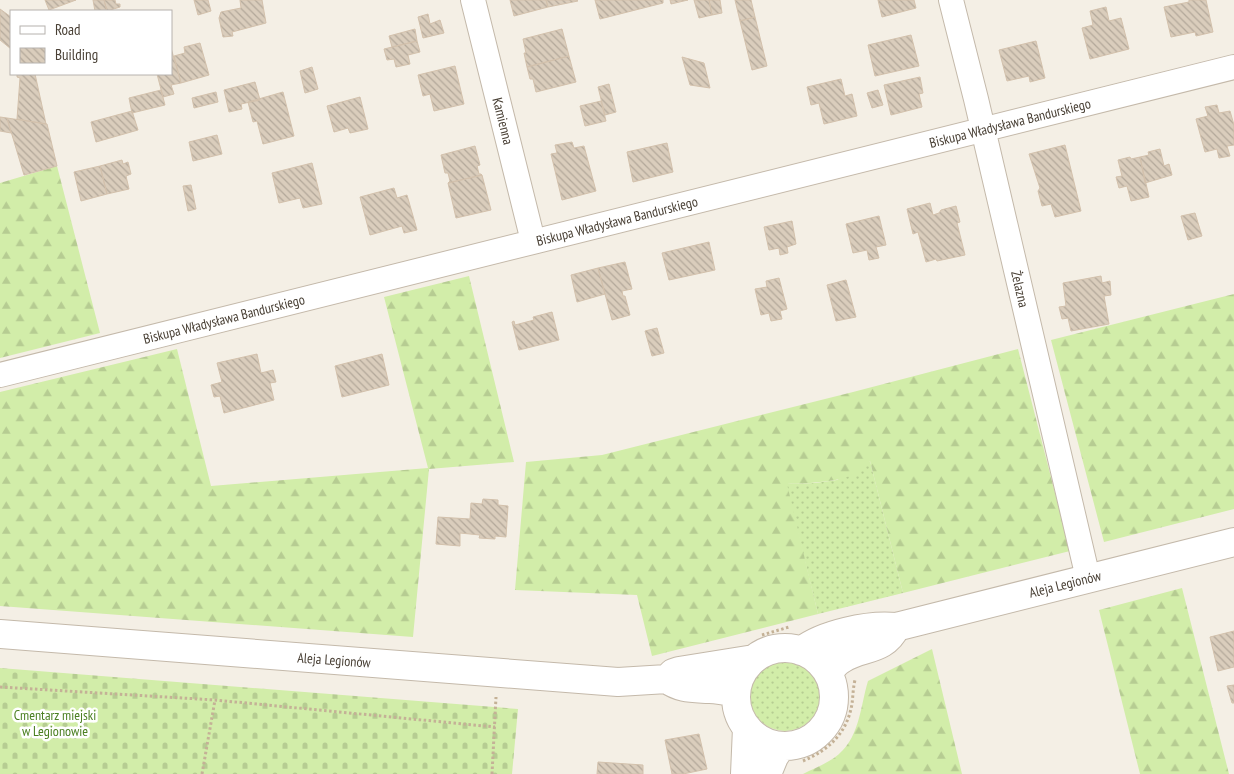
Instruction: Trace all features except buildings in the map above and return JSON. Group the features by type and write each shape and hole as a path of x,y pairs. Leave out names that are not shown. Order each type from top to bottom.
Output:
{"street":[{"name":"Kamienna","path":"473,0 533,241"},
{"name":"Żelazna","path":"951,0 1088,578"},
{"name":"Biskupa Władysława Bandurskiego","path":"0,375 1234,67"},
{"name":"Aleja Legionów","path":"800,638 816,641 880,626 896,627 1234,542"},
{"path":"828,674 843,658 883,643 891,638 896,627"},
{"name":"Aleja Legionów","path":"0,634 618,682 667,679 674,684 688,689 710,689 736,693"},
{"path":"767,774 774,757 790,754 796,745 808,741 818,734 827,724 832,712 834,700 832,681 822,665 800,638 789,648 765,652 755,648 741,675 736,693 738,708 746,728 764,742 790,754"},
{"name":"Aleja Legionów","path":"667,679 673,673 755,648"},
{"path":"745,774 746,728"}],"path":[{"path":"755,648 800,638"},
{"path":"790,754 823,752 832,744 847,722 852,704 853,688 858,676"},
{"path":"0,687 215,700 495,727"},
{"path":"492,774 496,690"},
{"path":"202,774 215,700"}],"green space":[{"path":"57,166 100,333 0,358 0,183"},
{"path":"469,276 514,462 429,469 413,637 0,606 0,392 177,349 211,486 428,468 384,297"},
{"path":"1234,294 1234,509 1104,542 1051,340"},
{"path":"1018,349 1070,551 903,593 870,461 862,470 845,478 787,484 818,614 652,656 637,595 515,590 526,462 602,455"},
{"path":"870,461 903,593 818,614 786,484 837,480"},
{"path":"1182,588 1229,774 1140,774 1099,610"},
{"path":"932,649 962,774 803,774 834,758 843,751 854,733 858,722 868,681"},
{"path":"792,661 805,667 814,676 818,682 820,696 818,710 810,721 799,729 778,731 771,729 760,721 752,710 750,689 752,682 760,671 771,663"},
{"name":"Cmentarz miejski w Legionowie","path":"0,668 518,709 512,774 0,774"}]}
